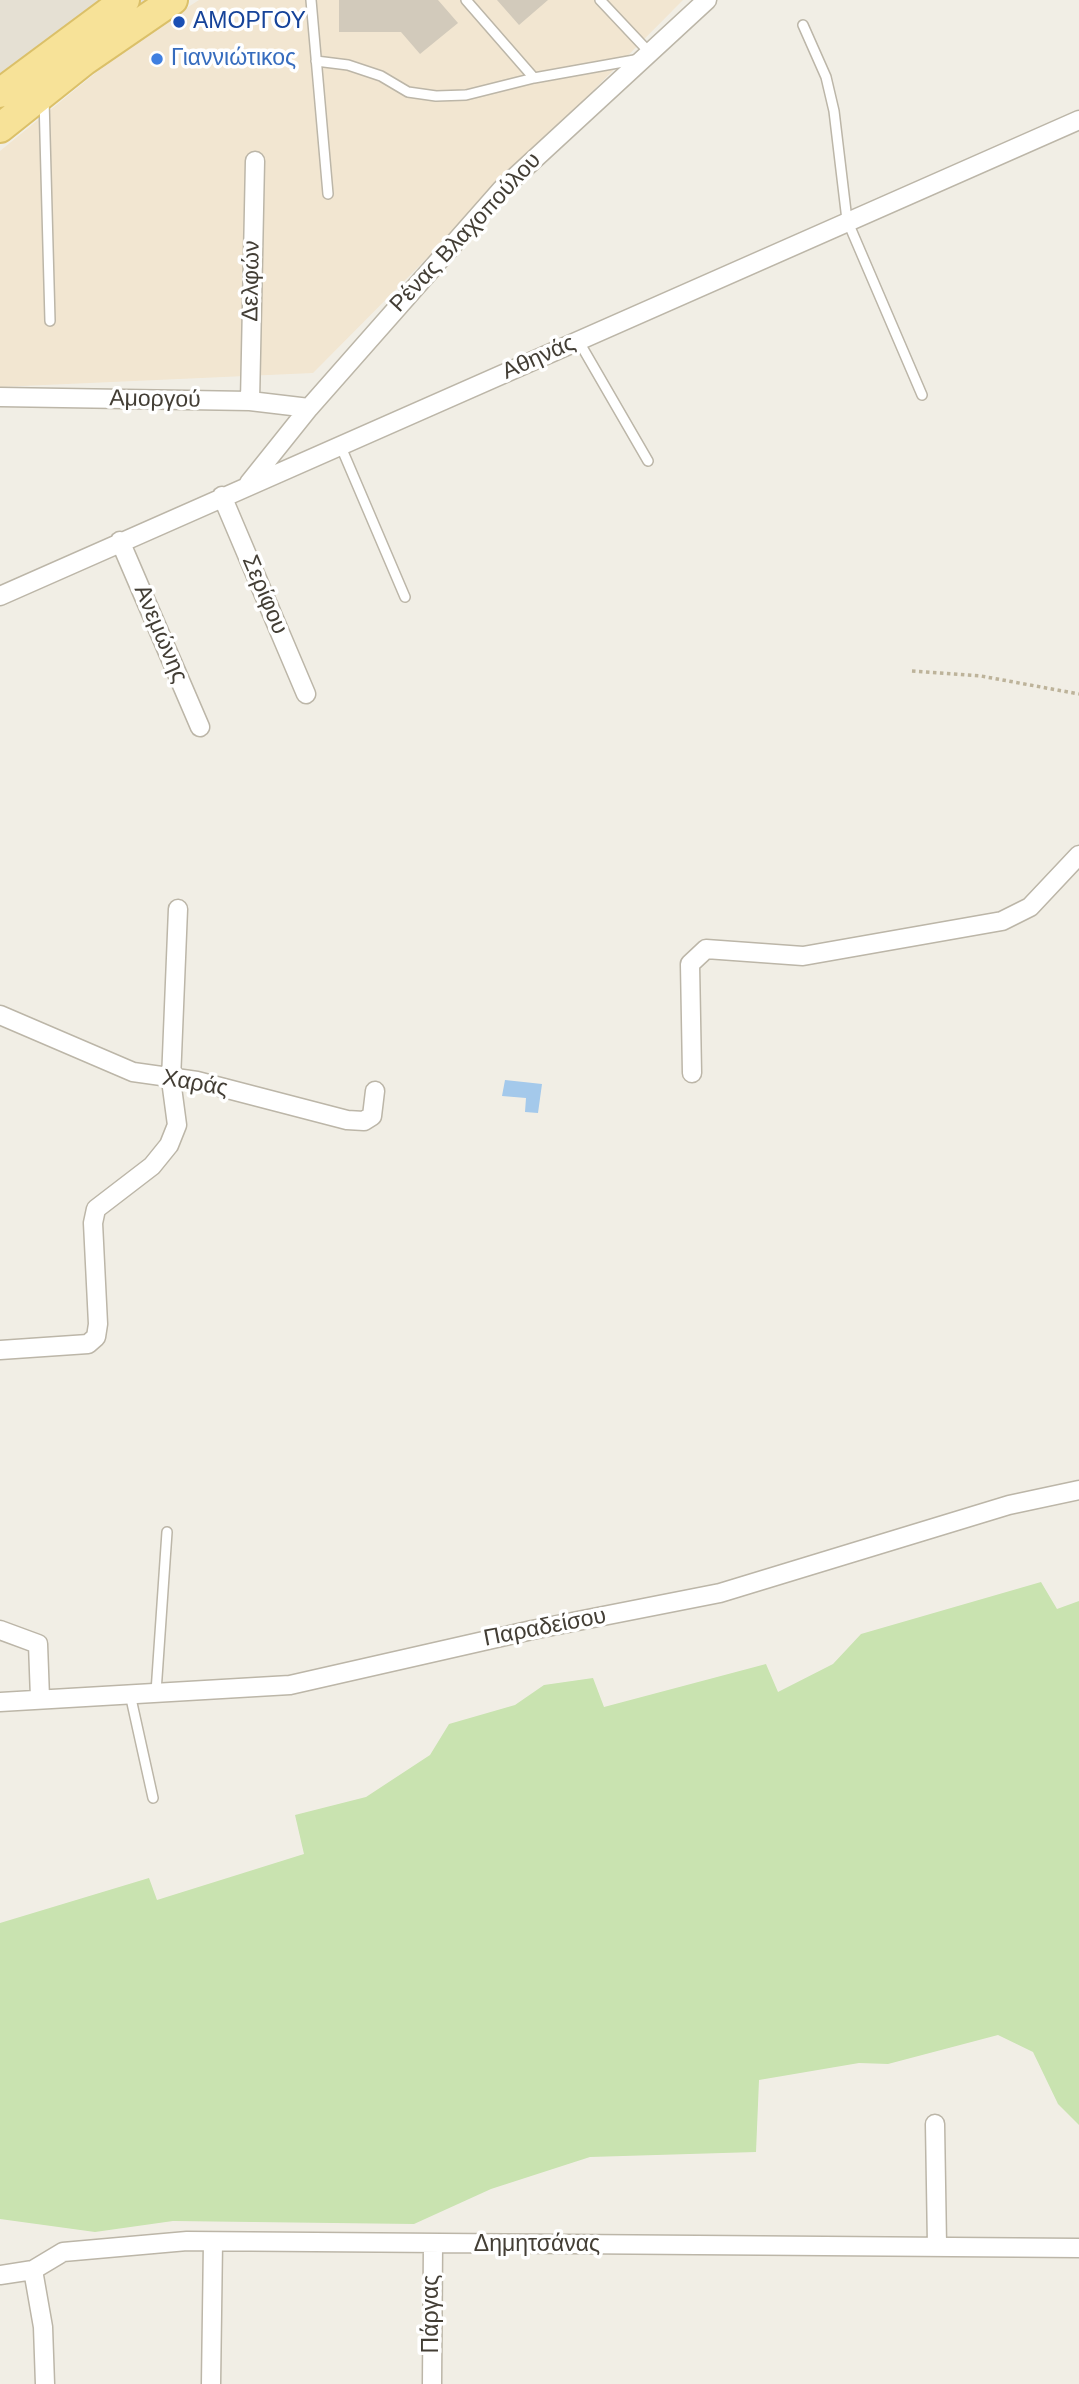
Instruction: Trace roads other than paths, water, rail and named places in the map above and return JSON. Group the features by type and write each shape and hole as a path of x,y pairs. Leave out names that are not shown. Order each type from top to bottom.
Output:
{"main road":[{"path":"0,93 125,0"},
{"path":"0,128 84,61 173,0"}],"street":[{"name":"Ρένας Βλαχοπούλου","path":"247,486 309,408 502,188 707,0"},
{"name":"Αθηνάς","path":"0,596 222,496 341,447 847,220 1079,120"},
{"name":"Δελφών","path":"250,401 255,161"},
{"name":"Αμοργού","path":"0,397 250,401 309,408"},
{"name":"Σερίφου","path":"222,496 306,694"},
{"name":"Ανεμώνης","path":"120,541 200,727"},
{"path":"692,1073 690,964 706,949 803,956 1002,921 1030,907 1079,855"},
{"path":"0,1350 88,1344 96,1337 99,1324 93,1223 96,1209 152,1166 169,1145 177,1125 171,1080 178,909"},
{"name":"Χαράς","path":"0,1015 133,1072 171,1080 197,1081 347,1120 364,1121 372,1116 375,1091"},
{"name":"Παραδείσου","path":"0,1702 290,1685 532,1630 720,1593 1009,1505 1079,1490"},
{"path":"0,1630 38,1644 40,1698"},
{"path":"935,2124 937,2245"},
{"name":"Δημητσάνας","path":"0,2275 33,2270 63,2252 187,2241 791,2248 937,2245 1079,2248"},
{"path":"211,2384 213,2242"},
{"name":"Πάργας","path":"432,2384 433,2245"},
{"path":"33,2270 43,2328 45,2384"}],"lane":[{"path":"311,0 328,194"},
{"path":"466,0 534,78"},
{"path":"316,61 348,65 381,76 408,92 466,96 534,78 645,55 600,0"},
{"path":"803,25 826,77 834,111 847,220 922,394"},
{"path":"43,93 50,321"},
{"path":"578,340 648,461"},
{"path":"341,447 405,597"},
{"path":"156,1692 167,1532"},
{"path":"130,1693 153,1798"}],"water":[{"path":"505,1080 542,1084 538,1113 525,1112 526,1098 502,1096"}],"place":[{"name":"ΑΜΟΡΓΟΥ","path":"179,22"},
{"name":"Γιαννιώτικος","path":"157,59"}]}
